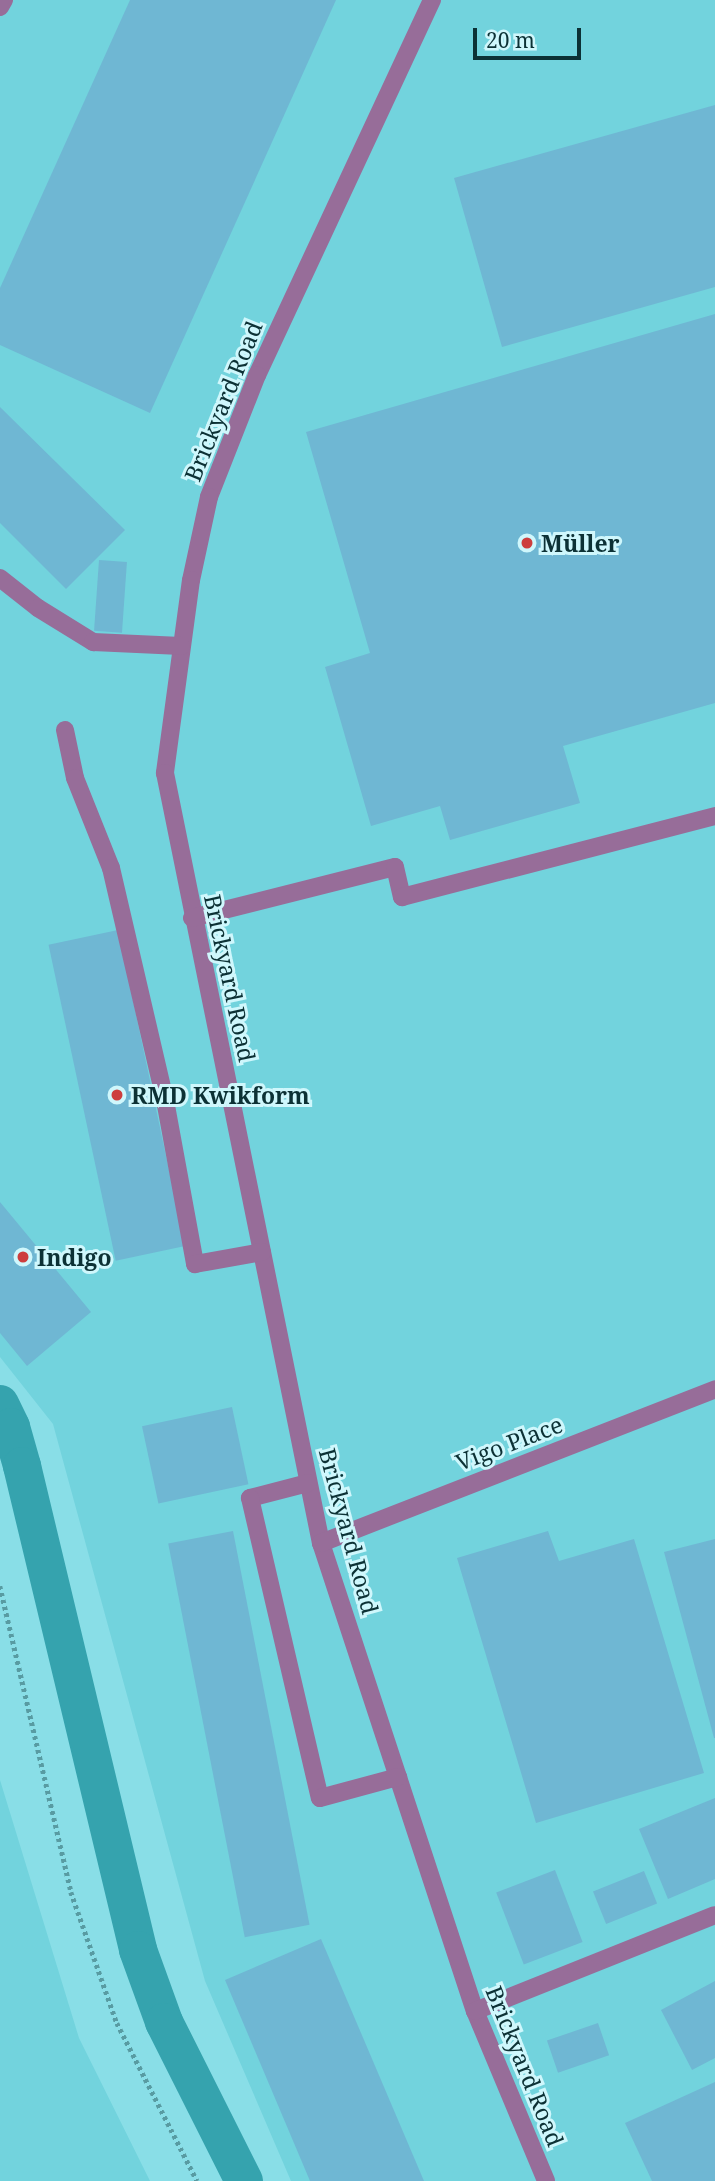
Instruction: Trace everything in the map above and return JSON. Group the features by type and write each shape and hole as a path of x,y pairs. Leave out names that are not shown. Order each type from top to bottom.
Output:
{"street":[{"path":"0,7 4,0"},
{"name":"Brickyard Road","path":"432,0 257,375 209,497 191,580 165,773 192,918 321,1543 475,2011 547,2181"},
{"path":"0,578 38,608 93,642 181,646"},
{"path":"65,730 75,778 111,868 165,1100 195,1264 262,1252"},
{"path":"192,918 395,867 401,897 715,816"},
{"name":"Vigo Place","path":"321,1543 715,1389"},
{"path":"308,1483 250,1498 320,1798 398,1777"},
{"path":"475,2011 715,1915"}],"path":[{"path":"0,1586 71,1892 117,2023 197,2181"}],"shaded area":[{"path":"0,0 715,0 715,2181 291,2181 205,1981 53,1424 0,1357"},
{"path":"0,1780 79,2038 150,2181 0,2181"}],"building":[{"path":"130,0 336,0 150,413 0,345 0,288"},
{"path":"715,105 715,287 502,347 454,178"},
{"name":"Müller","path":"715,314 715,703 563,746 580,803 450,840 440,806 371,826 325,667 370,653 306,432"},
{"path":"0,407 125,530 66,589 0,523"},
{"path":"99,560 127,562 122,633 94,631"},
{"name":"RMD Kwikform","path":"118,930 185,1246 116,1261 49,945"},
{"name":"Indigo","path":"0,1202 91,1312 27,1366 0,1333"},
{"path":"232,1407 248,1484 158,1503 142,1426"},
{"path":"233,1531 310,1925 245,1937 168,1544"},
{"path":"548,1531 559,1561 634,1539 704,1773 536,1823 457,1558"},
{"path":"715,1539 715,1738 714,1738 664,1552"},
{"path":"715,1798 715,1879 668,1899 639,1829"},
{"path":"555,1870 583,1942 524,1964 496,1893"},
{"path":"644,1871 657,1903 606,1924 593,1892"},
{"path":"321,1939 424,2181 310,2181 225,1980"},
{"path":"715,1981 715,2058 692,2070 661,2010"},
{"path":"598,2023 609,2055 558,2073 547,2041"},
{"path":"715,2082 715,2181 652,2181 625,2123"}],"waterway":[{"path":"0,1404 11,1427 22,1466 138,1950 164,2022 244,2181"}],"place":[{"name":"Müller","path":"527,543"},
{"name":"RMD Kwikform","path":"117,1095"},
{"name":"Indigo","path":"23,1257"}]}
